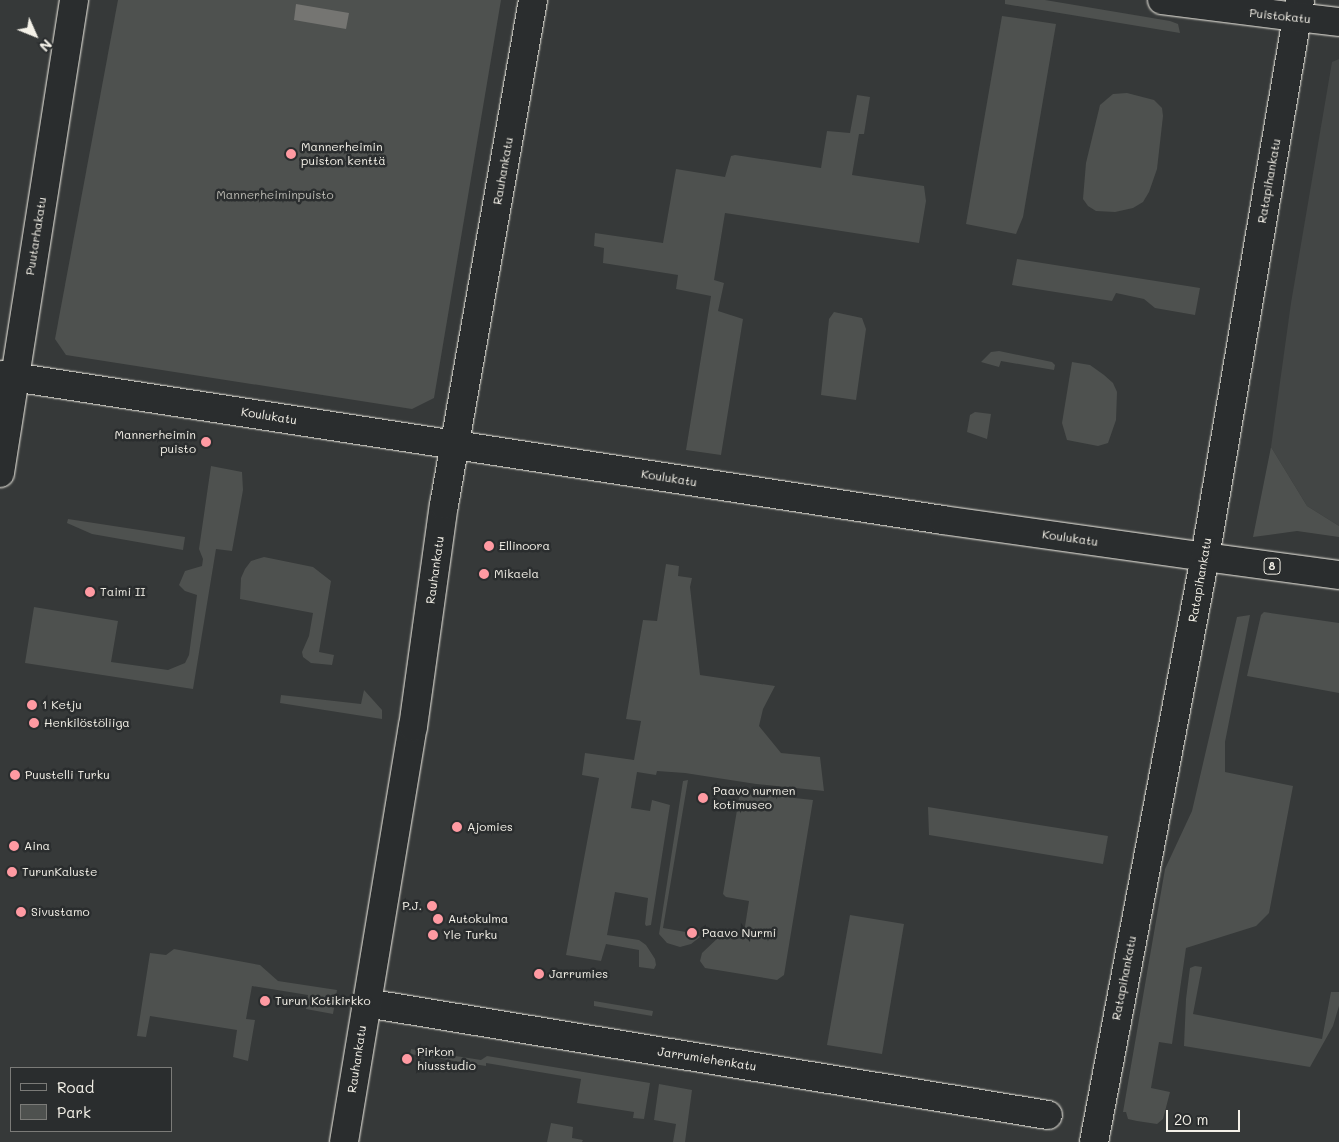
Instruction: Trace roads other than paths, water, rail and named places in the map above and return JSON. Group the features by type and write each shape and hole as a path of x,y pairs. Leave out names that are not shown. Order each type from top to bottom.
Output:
{"main road":[{"name":"Puutarhakatu","path":"0,473 8,376 74,0"},
{"name":"Rauhankatu","path":"344,1142 411,737 454,445 533,0"},
{"name":"Puistokatu","path":"1162,0 1298,9 1339,22"},
{"name":"Ratapihankatu","path":"1094,1142 1205,557 1298,9"},
{"name":"Koulukatu","path":"8,376 943,520 1339,575"},
{"name":"Jarrumiehenkatu","path":"366,1003 1048,1115"}],"place":[{"name":"Mannerheimin puiston kenttä","path":"291,154"},
{"name":"Mannerheimin puisto","path":"206,442"},
{"name":"Ellinoora","path":"489,546"},
{"name":"Mikaela","path":"484,574"},
{"name":"Taimi II","path":"90,592"},
{"name":"1 Ketju","path":"32,705"},
{"name":"Henkilöstöliiga","path":"34,723"},
{"name":"Puustelli Turku","path":"15,775"},
{"name":"Paavo nurmen kotimuseo","path":"703,798"},
{"name":"Ajomies","path":"457,827"},
{"name":"Aina","path":"14,846"},
{"name":"TurunKaluste","path":"12,872"},
{"name":"P.J.","path":"432,906"},
{"name":"Sivustamo","path":"21,912"},
{"name":"Autokulma","path":"438,919"},
{"name":"Paavo Nurmi","path":"692,933"},
{"name":"Yle Turku","path":"433,935"},
{"name":"Jarrumies","path":"539,974"},
{"name":"Turun Kotikirkko","path":"265,1001"},
{"name":"Pirkon hiusstudio","path":"407,1059"}],"park label":[{"name":"Mannerheiminpuisto","path":"275,195"}]}
